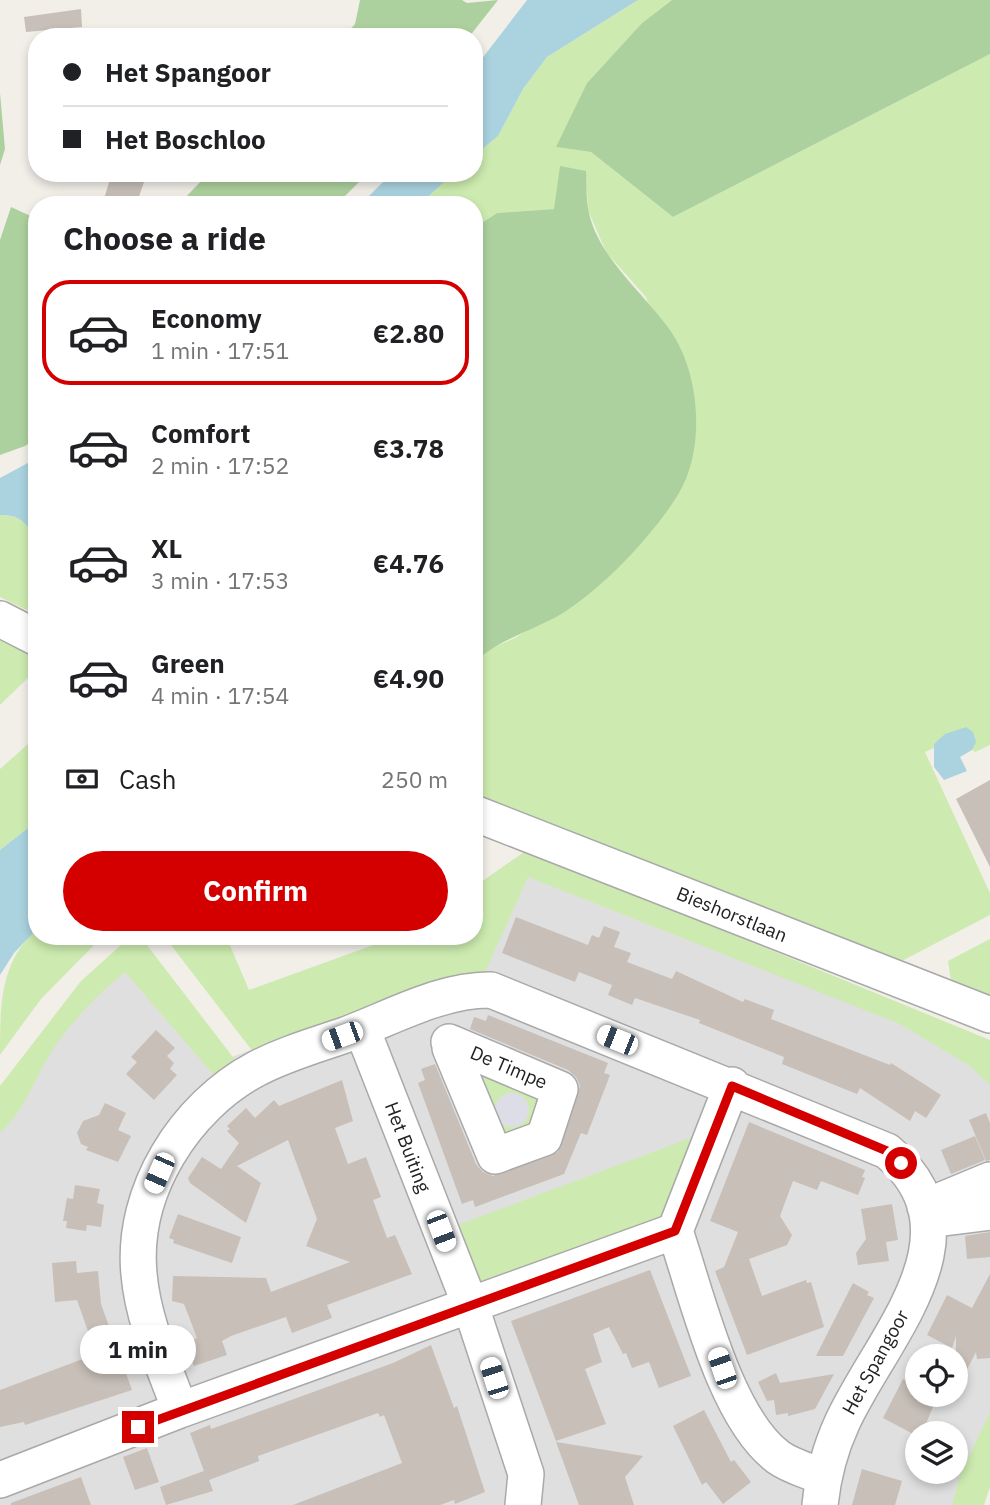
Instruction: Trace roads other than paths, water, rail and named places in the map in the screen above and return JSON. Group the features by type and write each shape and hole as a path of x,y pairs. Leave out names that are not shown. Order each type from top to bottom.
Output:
{"street":[{"path":"0,619 28,633"},
{"name":"Bieshorstlaan","path":"483,817 990,1015"},
{"name":"Het Spangoor","path":"180,1410 146,1313 138,1272 141,1228 150,1194 168,1153 191,1120 215,1097 256,1069 433,1001 474,989 491,990 887,1151 901,1163 920,1193 927,1214 928,1247 923,1275 842,1423 821,1491"},
{"name":"Het Buiting","path":"362,1029 471,1307 526,1474 523,1505"},
{"path":"732,1086 675,1231 722,1368 744,1420 779,1458 821,1491"},
{"path":"927,1214 990,1180"},
{"path":"927,1214 990,1212"},
{"path":"0,1480 180,1410 675,1231"}],"water":[{"path":"527,0 638,0 547,57 523,89 498,136 483,148 483,57"},
{"path":"383,182 444,182 429,196 369,196"},
{"path":"28,463 28,527 19,519 0,515 0,478"},
{"path":"966,727 973,732 976,742 972,750 960,757 967,771 944,780 934,767 934,744 945,734"},
{"path":"28,828 28,938 14,953 0,975 0,850"}]}
